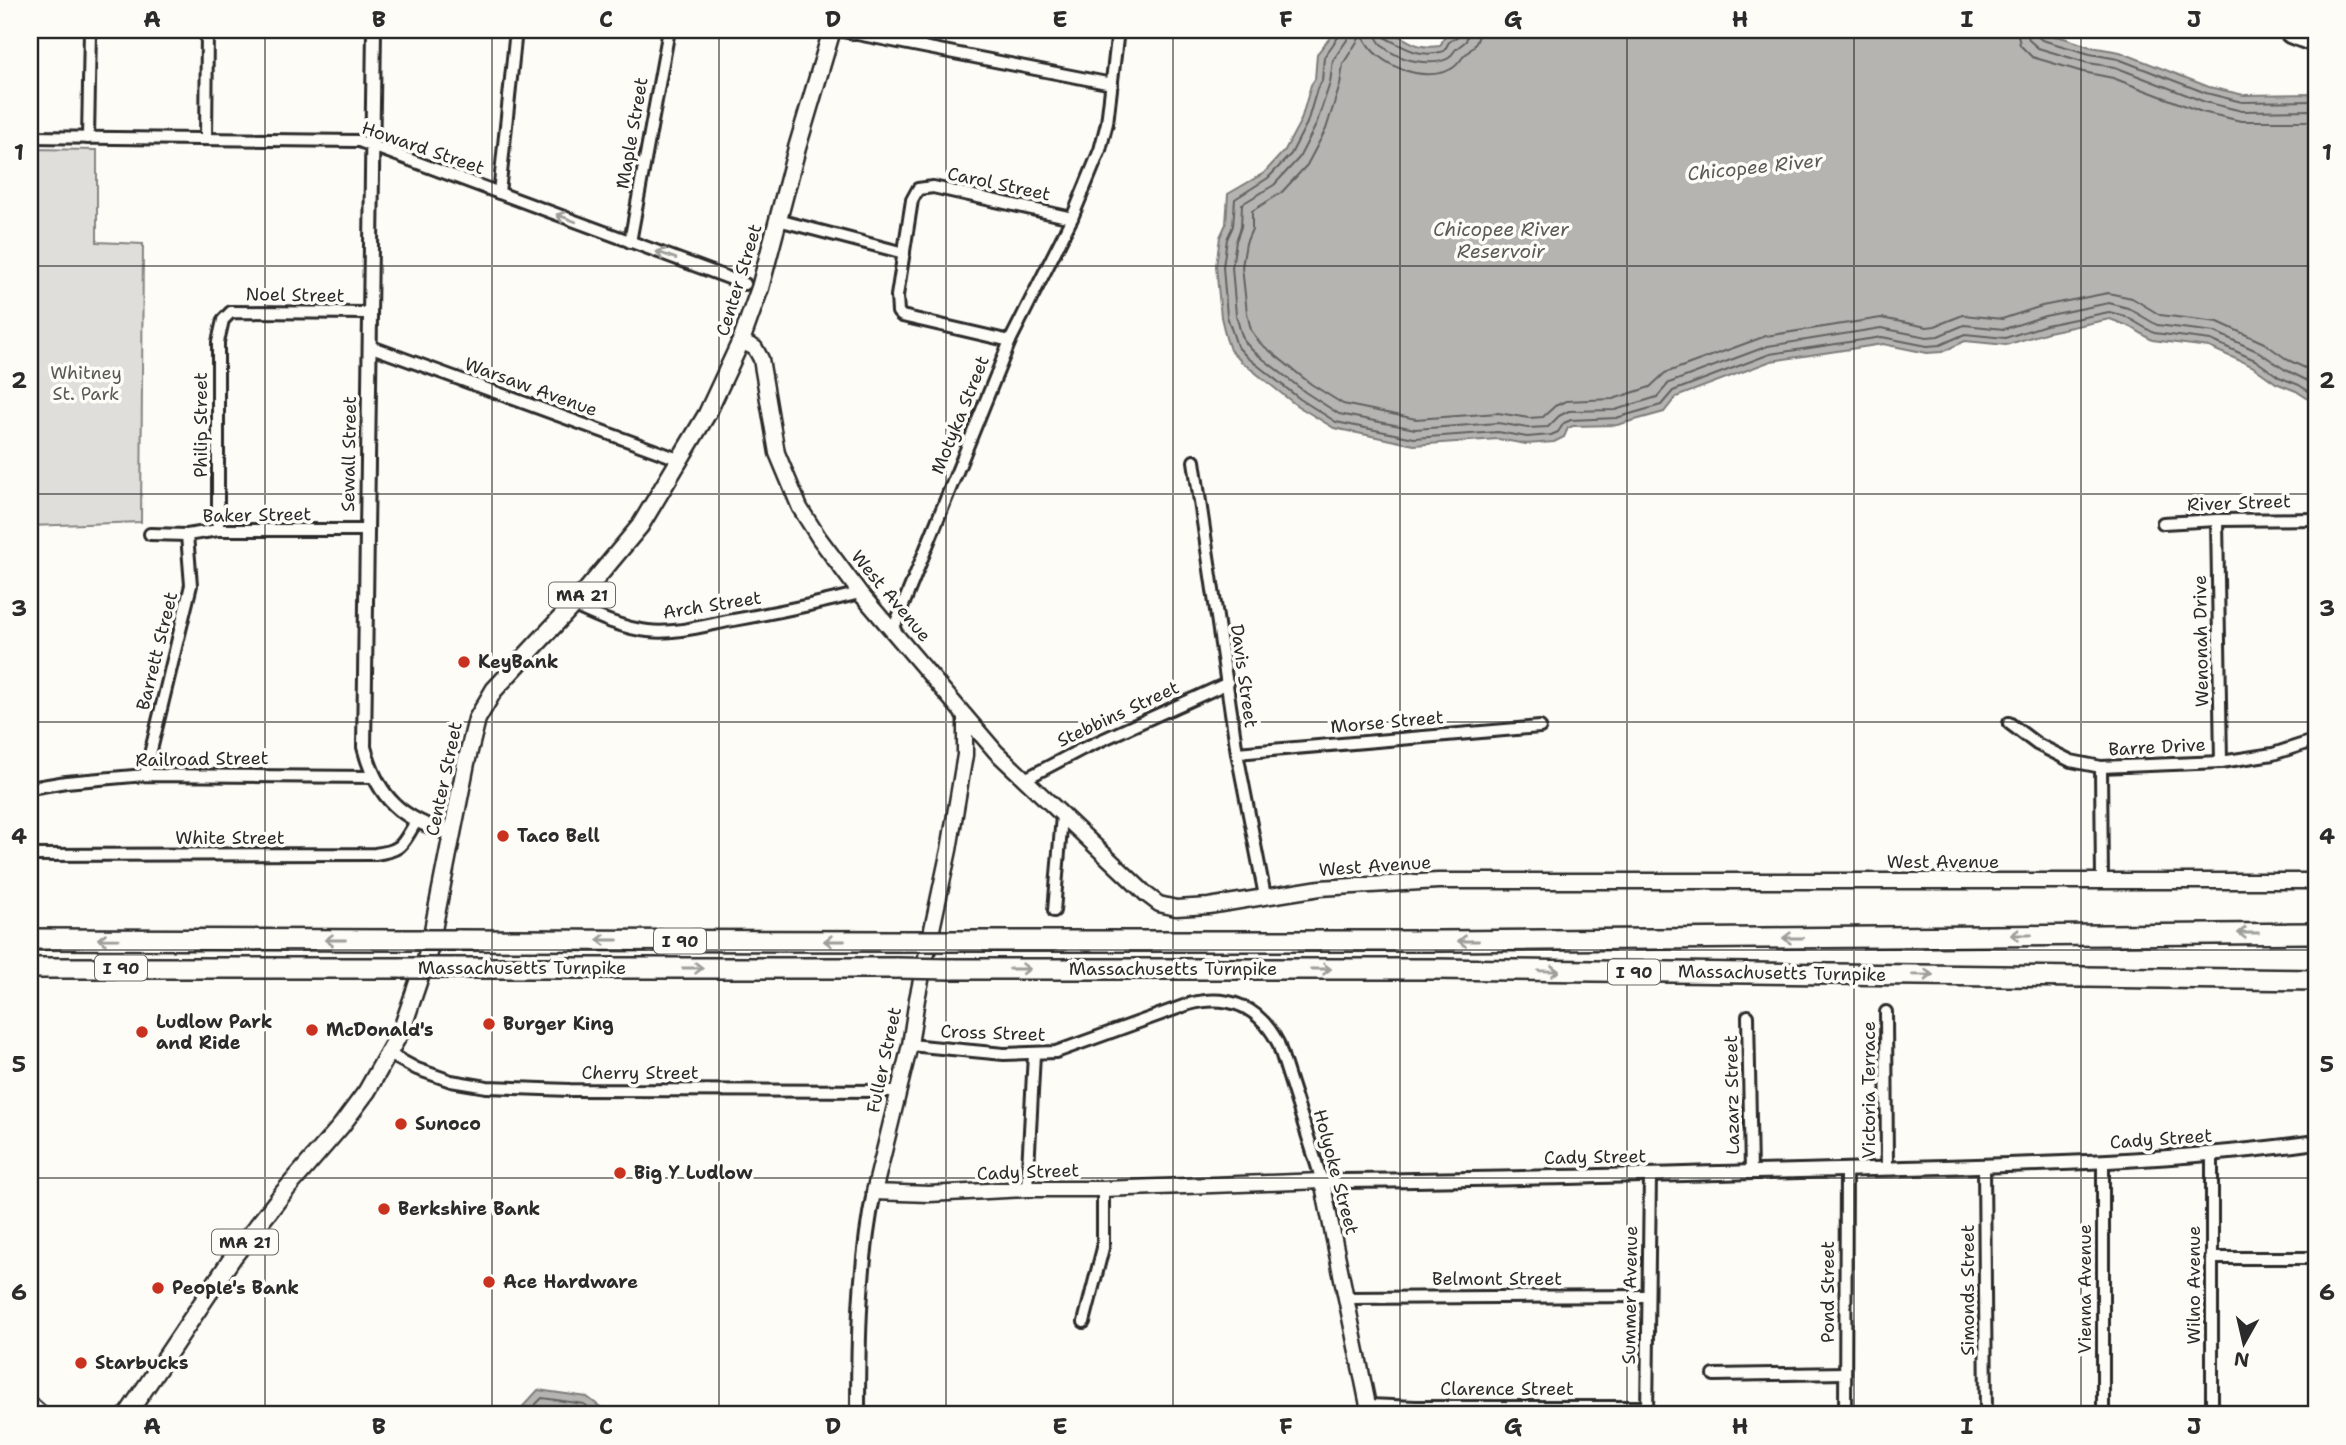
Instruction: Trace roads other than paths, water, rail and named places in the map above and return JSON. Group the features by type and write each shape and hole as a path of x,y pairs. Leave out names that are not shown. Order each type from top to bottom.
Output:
{"highway":[{"name":"Massachusetts Turnpike","path":"30,939 1440,941 2316,933"},
{"name":"Massachusetts Turnpike","path":"30,968 1432,969 2316,980"},
{"path":"30,977 212,968"},
{"path":"30,1407 39,1415"}],"main road":[{"name":"Center Street","path":"127,1415 233,1257 341,1126 367,1091 389,1054 407,1017 426,960 477,719 484,705 517,663 612,562 640,526 707,414 741,341 760,288 835,30"},
{"name":"West Avenue","path":"741,341 755,348 761,359 777,453 800,508 860,593 965,716 1025,779 1098,851 1159,904 1187,908 1358,884 1438,881 2316,881"},
{"name":"Fuller Street","path":"874,1192 910,1045 917,999 960,795 965,755 965,716"},
{"name":"Cady Street","path":"874,1192 929,1194 1322,1181"},
{"name":"Holyoke Street","path":"1322,1181 1369,1410"}],"street":[{"path":"88,138 90,30"},
{"path":"205,139 207,30"},
{"name":"Sewall Street","path":"374,30 364,747 383,792 398,810 416,822 452,834"},
{"path":"499,193 516,30"},
{"name":"Maple Street","path":"630,242 669,30"},
{"path":"835,30 1112,84"},
{"name":"Motyka Street","path":"893,630 1010,341 1072,218 1100,150 1118,30"},
{"path":"2282,30 2289,37 2316,47"},
{"name":"Howard Street","path":"30,137 359,141 745,284"},
{"name":"Carol Street","path":"904,253 912,200 918,189 933,187 1072,218"},
{"path":"778,220 904,253 897,296 898,312 902,316 1010,341"},
{"name":"Noel Street","path":"223,320 231,312 370,313"},
{"name":"Philip Street","path":"218,530 218,342 223,320"},
{"name":"Warsaw Avenue","path":"369,346 681,460"},
{"name":"Davis Street","path":"1194,461 1237,753 1265,897"},
{"name":"River Street","path":"2163,523 2316,519"},
{"name":"Wenonah Drive","path":"2217,520 2221,762"},
{"name":"Baker Street","path":"150,534 187,535 218,530 365,530"},
{"name":"Barrett Street","path":"145,775 191,585 187,535"},
{"name":"Arch Street","path":"572,605 601,619 626,626 650,631 672,631 804,607 860,593"},
{"name":"Stebbins Street","path":"1025,779 1082,749 1228,683"},
{"name":"Barre Drive","path":"2009,723 2036,744 2071,761 2101,768 2221,762 2273,754 2316,740"},
{"name":"Morse Street","path":"1237,753 1540,727"},
{"path":"2101,768 2102,880"},
{"name":"Railroad Street","path":"30,788 145,775 375,777"},
{"path":"1054,911 1062,816"},
{"name":"White Street","path":"30,855 374,854 392,851 403,844 416,822"},
{"name":"Holyoke Street","path":"1192,1003 1210,999 1229,1000 1260,1019 1272,1030 1322,1181"},
{"name":"Cross Street","path":"910,1045 971,1052 1056,1052 1192,1003"},
{"name":"Victoria Terrace","path":"1886,1012 1887,1168"},
{"name":"Lazarz Street","path":"1748,1016 1751,1172"},
{"name":"Cherry Street","path":"389,1054 417,1069 451,1081 487,1087 898,1091"},
{"path":"1027,1189 1034,1054"},
{"name":"Cady Street","path":"1322,1181 2103,1162 2212,1155 2316,1142"},
{"name":"Wilno Avenue","path":"2212,1155 2212,1415"},
{"name":"Vienna Avenue","path":"2103,1162 2103,1415"},
{"name":"Simonds Street","path":"1984,1165 1986,1415"},
{"name":"Pond Street","path":"1845,1415 1846,1170"},
{"name":"Summer Avenue","path":"1647,1411 1650,1175"},
{"path":"1084,1322 1103,1248 1103,1189"},
{"name":"Fuller Street","path":"858,1415 863,1252 874,1192"},
{"path":"2211,1258 2316,1258"},
{"name":"Belmont Street","path":"1346,1298 1647,1296"},
{"path":"1714,1375 1844,1373"},
{"name":"Clarence Street","path":"1369,1410 1647,1411"}],"water":[{"name":"Chicopee River Reservoir","path":"1336,30 1387,31 1417,45 1431,47 1440,46 1445,36 1457,30 1547,30 1548,33 1557,30 2026,30 2120,52 2209,87 2244,95 2316,94 2316,404 2296,391 2276,383 2252,366 2209,347 2152,340 2131,327 2110,319 2048,332 2006,345 1965,341 1942,352 1927,353 1883,344 1771,361 1676,397 1664,412 1617,425 1573,426 1568,428 1564,437 1554,442 1526,444 1498,439 1414,445 1334,428 1296,405 1230,350 1221,317 1216,266 1220,237 1226,224 1228,194 1264,173 1285,150 1301,120 1315,79 1317,54"},
{"path":"538,1390 587,1397 611,1415 515,1415"}],"place":[{"name":"KeyBank","path":"464,662"},
{"name":"Taco Bell","path":"503,836"},
{"name":"Burger King","path":"489,1024"},
{"name":"McDonald's","path":"312,1030"},
{"name":"Ludlow Park and Ride","path":"142,1032"},
{"name":"Sunoco","path":"401,1124"},
{"name":"Big Y Ludlow","path":"620,1173"},
{"name":"Berkshire Bank","path":"384,1209"},
{"name":"Ace Hardware","path":"489,1282"},
{"name":"People's Bank","path":"158,1288"},
{"name":"Starbucks","path":"81,1363"}],"water label":[{"name":"Chicopee River","path":"1755,167"}],"park label":[{"name":"Whitney St. Park","path":"86,383"}]}
